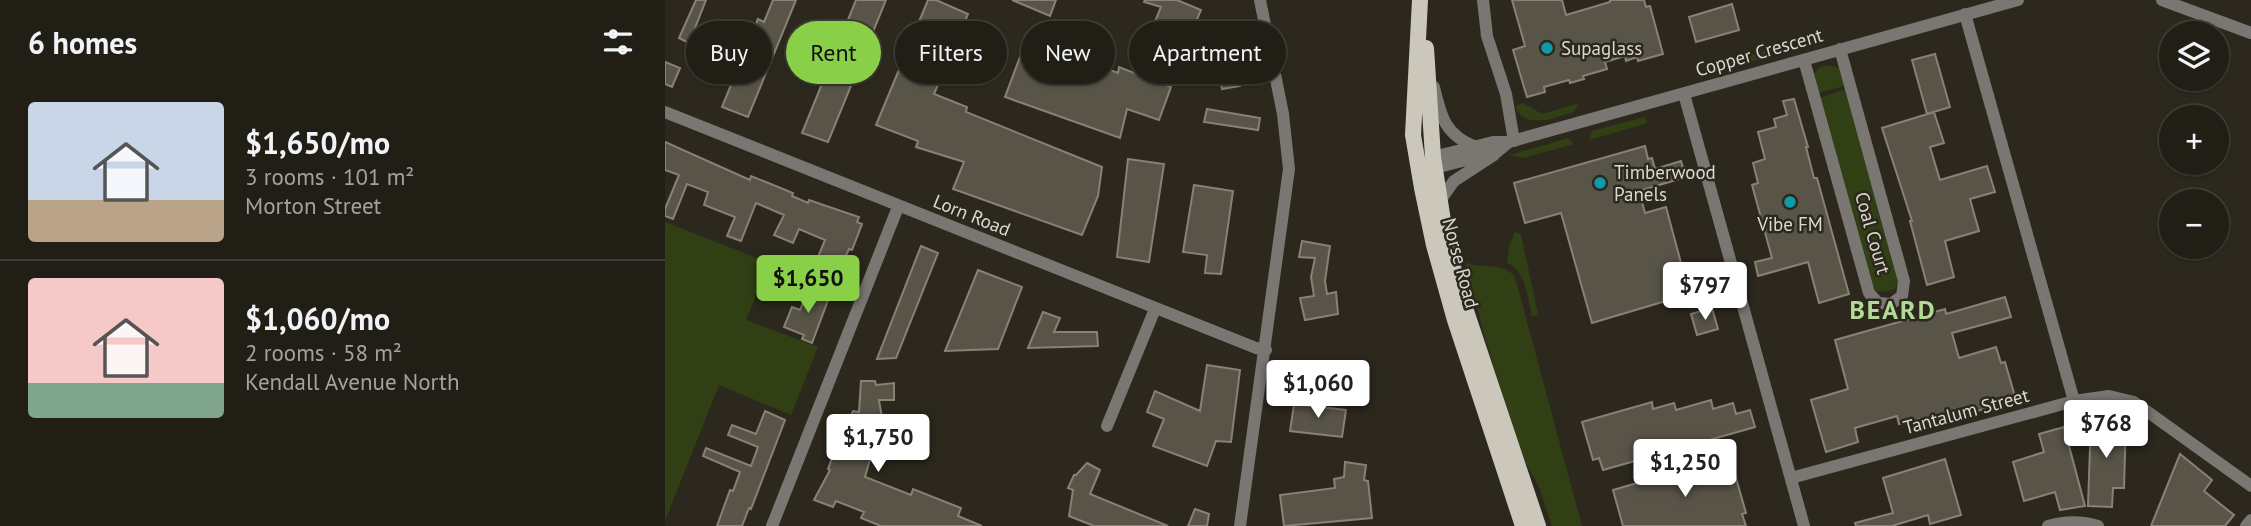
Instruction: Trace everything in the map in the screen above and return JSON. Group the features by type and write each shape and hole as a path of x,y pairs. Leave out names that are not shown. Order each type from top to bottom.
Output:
{"main road":[{"name":"Norse Road","path":"1422,0 1427,60 1426,164 1444,284 1523,524"},
{"name":"Norse Road","path":"1422,0 1413,135 1439,202 1459,290 1538,526"},
{"path":"1517,463 1533,484 1548,526"}],"street":[{"path":"1240,526 1289,169 1283,114 1260,0"},
{"path":"1483,0 1487,40 1506,94 1512,142"},
{"name":"Copper Crescent","path":"1426,164 1493,142 1512,142 2018,0"},
{"path":"2162,0 2188,5 2251,33"},
{"path":"1965,15 2074,401"},
{"name":"Coal Court","path":"1804,60 1869,293 1878,303 1891,304 1902,296 1904,281 1840,50"},
{"path":"1427,60 1443,120 1456,137 1476,147"},
{"path":"1684,94 1804,526"},
{"name":"Lorn Road","path":"665,112 1155,309 1266,350"},
{"name":"Copper Crescent","path":"1426,164 1497,152 1512,142"},
{"path":"1439,202 1454,181 1483,164 1497,152"},
{"path":"772,526 898,206"},
{"path":"1107,426 1155,309"},
{"name":"Tantalum Street","path":"1791,478 2074,401 2109,396 2134,401 2251,486"},
{"path":"2246,526 2251,520"},
{"path":"2048,526 2059,523 2087,523 2098,526"}],"green space":[{"path":"1775,48 1775,55 1706,74 1705,68"},
{"path":"1829,65 1839,68 1844,86 1818,93 1814,74 1820,67"},
{"path":"1843,90 1899,280 1895,289 1884,292 1876,291 1873,286 1820,98"},
{"path":"1523,103 1542,114 1579,103 1574,112 1550,119 1534,120 1527,119 1515,107"},
{"path":"1644,117 1647,121 1645,124 1589,140 1592,131"},
{"path":"1568,138 1574,144 1523,158 1510,155"},
{"path":"665,222 770,263 746,320 818,347 791,415 719,385 665,521"},
{"path":"1515,232 1521,234 1538,315 1532,316 1522,278 1507,263 1509,246"},
{"path":"1465,262 1498,267 1515,277 1582,526 1552,526 1539,487 1521,454"}],"building":[{"path":"696,0 706,0 698,21 687,21"},
{"path":"773,0 796,0 772,58 772,21 764,21"},
{"path":"856,0 886,0 877,21 847,21"},
{"path":"928,0 936,0 968,14 965,21 919,21"},
{"path":"1012,0 1056,0 1050,16"},
{"path":"1177,0 1201,10 1196,21 1155,21 1161,7 1144,2"},
{"path":"1512,0 1562,0 1566,15 1610,0 1644,0 1646,7 1650,6 1663,54 1638,61 1637,57 1626,61 1625,56 1605,62 1607,69 1570,83 1569,80 1544,87 1545,92 1527,97 1513,50 1525,46"},
{"path":"1732,4 1739,30 1696,42 1689,17"},
{"path":"686,22 686,42 679,38"},
{"path":"1021,54 1021,84 1115,84 1115,72 1118,73 1119,67 1129,71 1129,84 1163,84 1171,87 1159,120 1127,109 1120,138 1005,97"},
{"path":"1935,54 1950,107 1927,114 1912,60"},
{"path":"665,62 680,68 672,87 665,84"},
{"path":"895,79 895,84 938,84 934,94 967,107 966,112 1102,167 1098,196 1082,235 953,189 964,162 916,147 918,141 876,125"},
{"path":"731,84 762,84 748,117 722,107"},
{"path":"822,84 852,84 828,142 802,133"},
{"path":"1221,84 1240,84 1240,86 1222,89"},
{"path":"1794,99 1814,178 1817,178 1849,294 1819,303 1808,262 1758,276 1755,262 1772,258 1752,185 1758,183 1753,163 1765,159 1758,132 1776,127 1774,119 1787,115 1783,101"},
{"path":"1207,109 1260,118 1258,130 1204,122"},
{"path":"1934,112 1944,143 1930,147 1940,180 1987,166 1995,192 1970,199 1979,231 1945,241 1954,277 1927,285 1912,221 1882,128"},
{"path":"665,142 750,180 751,176 793,193 792,196 808,203 809,200 859,217 857,222 862,224 852,250 849,249 836,278 822,272 818,282 806,277 811,268 813,269 825,240 799,229 793,243 774,235 784,215 756,203 741,241 727,236 735,217 704,205 708,192 687,184 673,219 665,216 665,209 679,175 665,170"},
{"path":"1645,146 1648,159 1652,158 1655,169 1681,161 1686,177 1639,191 1645,213 1666,207 1688,289 1667,295 1669,300 1592,323 1561,213 1525,223 1514,183"},
{"path":"1128,159 1164,164 1149,262 1117,257"},
{"path":"1194,185 1233,191 1221,274 1205,273 1207,255 1183,252"},
{"path":"1302,241 1330,246 1325,281 1327,294 1336,292 1338,314 1305,320 1300,298 1314,296 1311,277 1315,258 1299,257"},
{"path":"921,246 938,253 896,358 877,359"},
{"path":"978,270 1022,287 998,349 945,351"},
{"path":"809,287 830,295 812,343 802,339 804,335 784,327 792,307 800,310"},
{"path":"2005,297 2011,317 1952,333 1959,358 1996,347 2001,363 2005,362 2016,400 1974,412 1973,407 1899,424 1897,416 1855,428 1858,442 1826,452 1811,400 1848,389 1835,340 1945,309 1946,314"},
{"path":"1712,308 1718,329 1697,335 1691,314"},
{"path":"1043,312 1060,318 1054,332 1097,332 1098,346 1028,348"},
{"path":"1207,365 1240,370 1231,442 1216,441 1207,466 1153,446 1164,419 1147,412 1155,391 1200,411"},
{"path":"861,381 875,381 876,385 894,383 894,400 879,400 882,418 865,477 911,495 913,489 961,508 958,516 982,526 881,526 861,518 864,512 836,501 833,507 814,500 830,470 828,469 838,441 841,442 847,415 851,416 853,411 859,412"},
{"path":"1711,400 1713,409 1733,403 1736,414 1750,410 1755,427 1603,470 1599,458 1593,460 1582,422 1652,402 1653,409 1674,403 1676,410"},
{"path":"1294,404 1346,410 1342,437 1290,431"},
{"path":"765,411 785,420 751,509 749,508 742,526 717,526 730,490 733,491 740,472 703,456 706,448 751,466 758,447 728,435 732,425 756,434"},
{"path":"2091,418 2126,419 2124,488 2113,488 2112,507 2088,506"},
{"path":"2064,427 2085,506 2060,510 2055,492 2024,501 2013,462 2044,452 2039,434"},
{"path":"2180,454 2212,480 2204,491 2234,515 2225,526 2151,526"},
{"path":"1730,457 1746,513 1742,514 1746,526 1623,526 1613,490"},
{"path":"1945,459 1961,515 1930,524 1928,515 1892,526 1856,526 1855,523 1893,513 1883,478"},
{"path":"1345,462 1366,465 1364,480 1368,481 1372,518 1284,526 1280,495 1335,488 1334,479 1344,477"},
{"path":"1087,463 1100,470 1090,494 1168,526 1094,526 1069,516 1073,490 1068,488 1074,475"},
{"path":"1195,509 1209,514 1207,526 1188,526"}],"place":[{"name":"Supaglass","path":"1547,48"},
{"name":"Timberwood Panels","path":"1600,183"},
{"name":"Vibe FM","path":"1790,202"}],"district":[{"name":"BEARD","path":"1893,310"}]}
